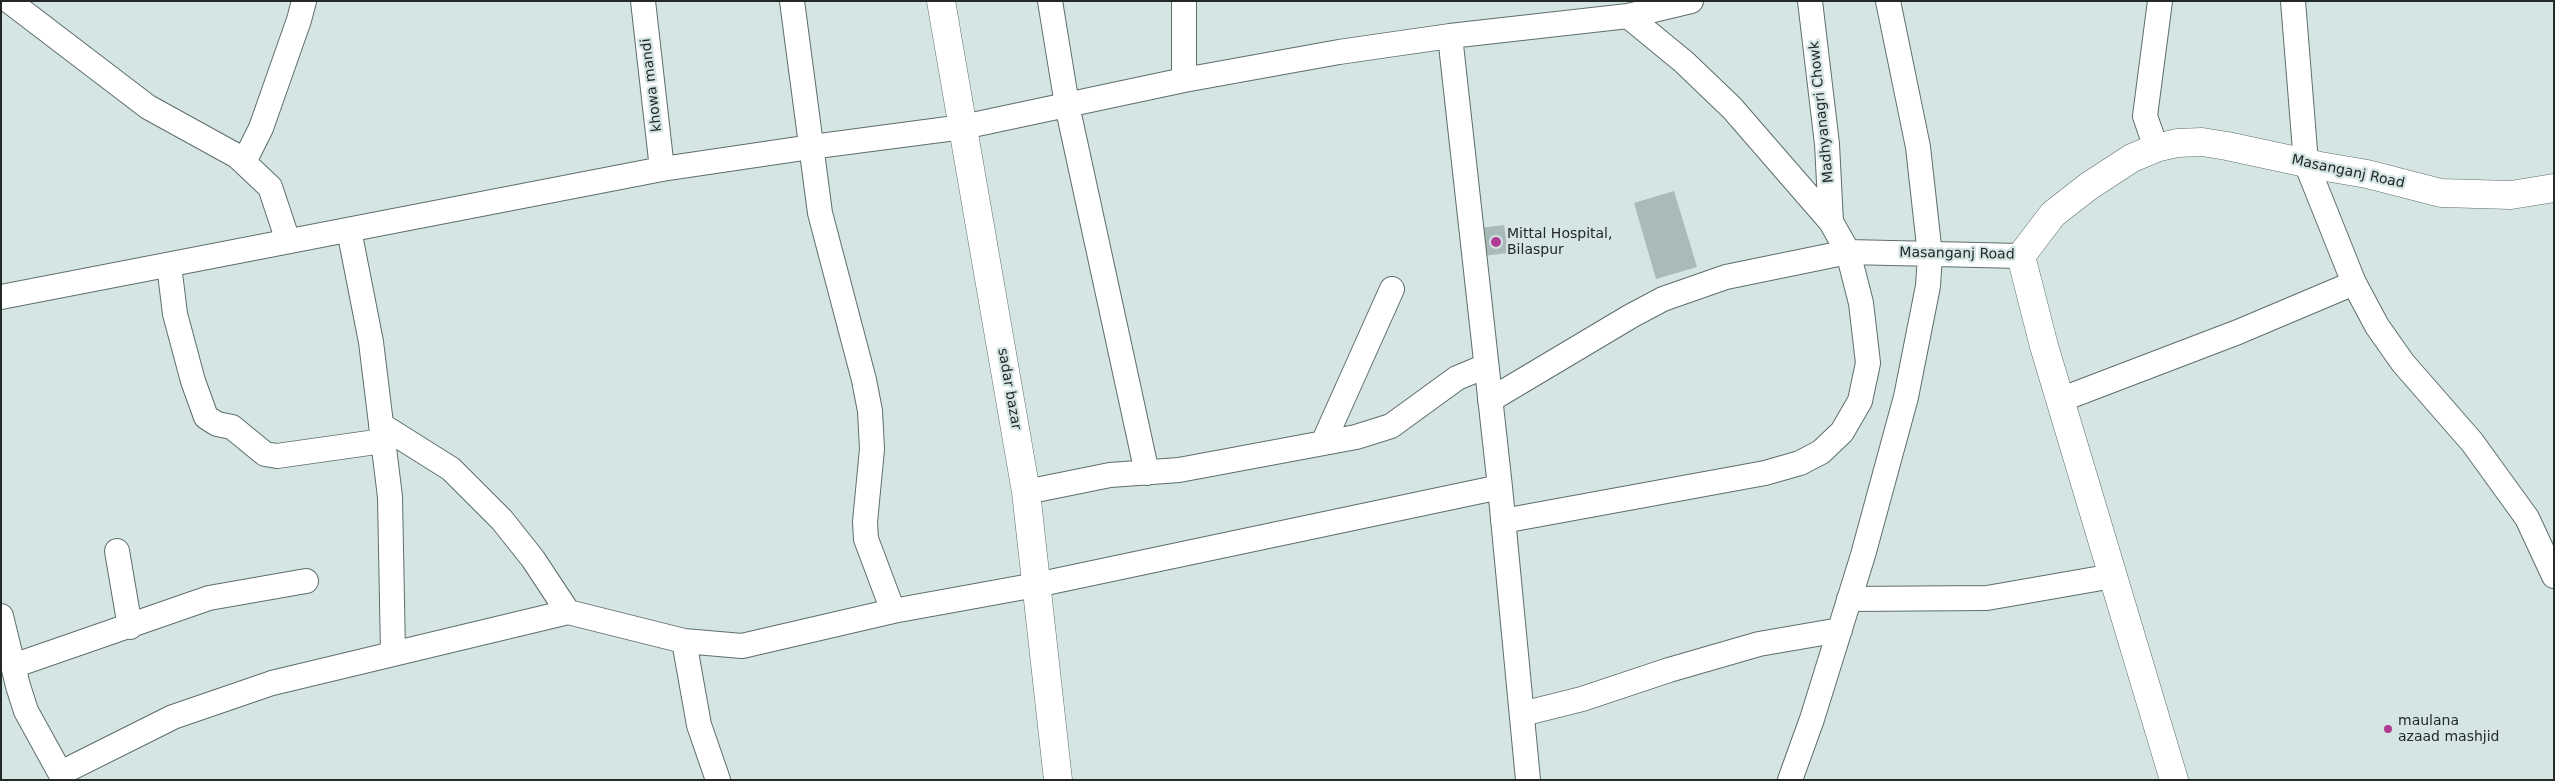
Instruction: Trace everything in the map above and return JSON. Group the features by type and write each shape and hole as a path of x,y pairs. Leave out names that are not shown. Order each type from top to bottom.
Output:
{"street":[{"path":"9,1 148,107 205,137 244,162 270,187 288,241"},
{"path":"244,162 261,128 304,1"},
{"name":"khowa mandi","path":"643,1 662,169"},
{"path":"792,1 820,212 864,380 870,411 872,449 865,513 866,539 894,611"},
{"name":"sadar bazar","path":"940,1 1026,492 1058,780"},
{"path":"1050,1 1067,105 1146,473"},
{"path":"1184,1 1184,80"},
{"path":"1,298 662,169 963,127 1184,80 1339,52 1450,36 1628,16 1691,1"},
{"name":"Madhyanagri Chowk","path":"1810,1 1827,144 1831,222"},
{"path":"1790,780 1840,630 1906,397 1928,286 1930,255 1918,147 1888,1"},
{"path":"2156,148 2145,116 2160,1"},
{"path":"2293,1 2306,163 2354,283 2377,326 2403,363 2472,442 2527,518 2554,576"},
{"path":"1503,521 1765,473 1800,463 1821,452 1842,432 1860,401 1868,363 1861,303 1848,252 1831,222 1732,108 1684,62 1628,16"},
{"path":"1450,36 1500,487 1528,780"},
{"name":"Masanganj Road","path":"1490,400 1663,299 1726,276 1848,252 2021,256 2053,214 2088,186 2132,158 2156,148 2177,143 2202,142 2367,174 2441,193 2511,195 2554,188"},
{"path":"348,230 371,342 390,497 393,653"},
{"path":"2021,256 2060,400 2174,780"},
{"path":"168,265 175,314 193,381 206,417 217,424 232,427 265,454 277,456 382,433 451,469 496,513 533,558 568,612"},
{"path":"2060,400 2238,332 2354,283"},
{"path":"1323,443 1392,289"},
{"path":"1026,492 1110,475 1188,468 1356,437 1391,426 1457,378 1486,366"},
{"path":"1,616 26,711 62,776 173,717 211,702 272,683 568,612 684,641 742,646 894,611 1036,585 1500,487"},
{"path":"117,551 130,627"},
{"path":"1849,600 1987,598 2113,576"},
{"path":"13,666 130,627 209,598 306,581"},
{"path":"1522,714 1582,700 1669,670 1759,644 1840,630"},
{"path":"684,641 699,725 718,780"}],"building":[{"path":"1674,191 1697,267 1656,279 1634,203"},
{"path":"1504,225 1508,253 1483,256 1480,228"}],"place":[{"name":"Mittal Hospital, Bilaspur","path":"1496,242"},
{"name":"maulana azaad mashjid","path":"2388,729"}]}
